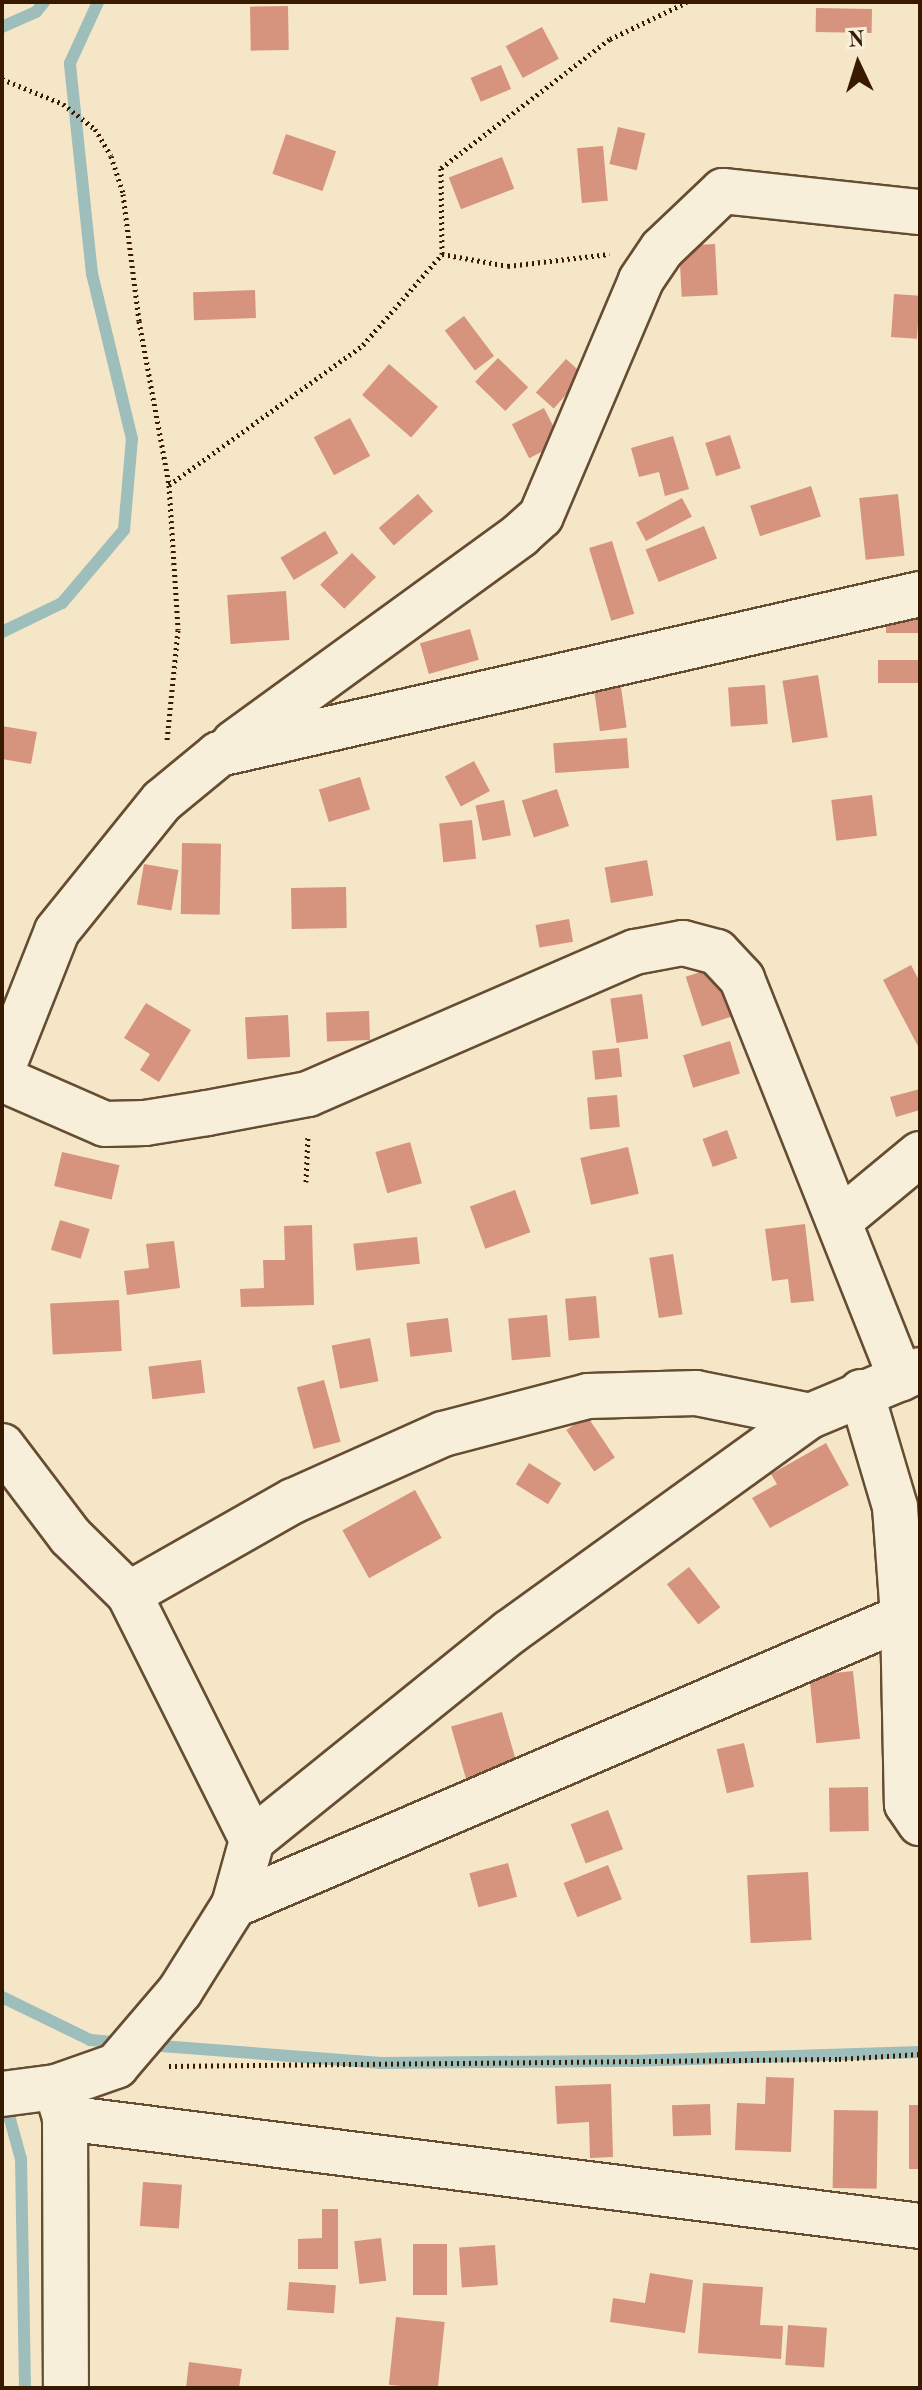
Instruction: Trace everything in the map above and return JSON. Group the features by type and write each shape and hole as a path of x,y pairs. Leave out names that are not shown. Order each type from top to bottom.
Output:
{"street":[{"path":"2,1070 57,931 162,801 219,754 520,535 541,516 641,280 662,249 723,191 920,212"},
{"path":"219,754 920,594"},
{"path":"2,1079 105,1124 145,1123 308,1094 635,952 683,943 717,952 742,979 839,1221 894,1380 908,1505 903,1617 907,1804 920,1823"},
{"path":"839,1221 920,1154"},
{"path":"60,2103 116,2066 180,1991 234,1905 252,1840 510,1632 810,1416 894,1380"},
{"path":"129,1594 293,1501 443,1434 588,1396 696,1393 810,1416"},
{"path":"2,1446 70,1536 129,1594 252,1840"},
{"path":"234,1905 903,1617"},
{"path":"2,2094 920,2226"},
{"path":"60,2103 66,2388"}],"path":[{"path":"169,485 363,345 442,254 441,168 610,39 687,2"},
{"path":"2,79 63,104 95,129 111,156 123,194 139,321 169,485 178,630 162,801"},
{"path":"442,254 508,266 599,257 614,252"},
{"path":"116,2066 839,2059 920,2054"}],"building":[{"path":"288,6 289,50 251,51 250,7"},
{"path":"816,8 872,9 872,33 816,32"},
{"path":"542,27 559,59 523,78 506,46"},
{"path":"501,65 511,89 481,102 471,78"},
{"path":"618,127 645,133 637,170 609,164"},
{"path":"286,134 336,151 322,191 272,174"},
{"path":"603,146 608,201 582,203 577,148"},
{"path":"502,157 514,189 461,209 449,177"},
{"path":"715,244 718,295 682,297 679,246"},
{"path":"255,290 256,318 194,320 193,292"},
{"path":"894,294 920,296 917,339 891,337"},
{"path":"464,316 494,356 475,370 445,330"},
{"path":"498,358 528,387 505,411 475,382"},
{"path":"566,359 584,375 554,409 536,392"},
{"path":"389,364 438,407 411,438 362,395"},
{"path":"544,408 561,442 529,458 512,424"},
{"path":"350,418 370,456 334,475 314,437"},
{"path":"730,435 741,468 716,476 705,443"},
{"path":"673,436 689,489 665,496 659,472 639,477 631,448"},
{"path":"811,486 821,516 760,536 750,506"},
{"path":"418,494 433,511 394,545 379,528"},
{"path":"898,494 904,556 866,560 859,498"},
{"path":"682,498 692,517 646,541 636,522"},
{"path":"704,526 717,558 659,582 646,550"},
{"path":"325,531 338,553 294,580 280,558"},
{"path":"612,541 634,614 611,621 589,548"},
{"path":"352,553 376,577 344,609 320,585"},
{"path":"286,591 289,640 231,644 227,595"},
{"path":"886,604 920,604 920,633 886,633"},
{"path":"470,629 479,660 429,674 420,643"},
{"path":"878,660 920,660 920,683 878,683"},
{"path":"619,673 627,727 600,731 592,677"},
{"path":"818,675 828,737 792,743 782,681"},
{"path":"765,685 768,724 731,726 728,688"},
{"path":"2,726 37,732 31,764 2,759"},
{"path":"627,738 629,768 555,773 553,743"},
{"path":"474,761 490,791 461,807 445,776"},
{"path":"360,777 370,810 329,822 319,790"},
{"path":"557,789 569,826 534,838 522,800"},
{"path":"872,795 877,836 836,841 831,800"},
{"path":"504,800 511,835 482,841 476,806"},
{"path":"472,820 476,859 443,862 439,823"},
{"path":"182,843 221,844 220,915 181,914"},
{"path":"647,860 653,895 611,903 605,867"},
{"path":"144,864 178,870 171,910 137,904"},
{"path":"346,887 347,928 292,929 291,888"},
{"path":"569,919 573,942 540,948 536,925"},
{"path":"911,965 920,982 920,1050 883,980"},
{"path":"719,966 735,1015 702,1026 686,977"},
{"path":"642,994 648,1039 617,1043 610,998"},
{"path":"146,1003 191,1030 159,1082 140,1070 150,1054 124,1038"},
{"path":"369,1011 370,1040 327,1041 326,1013"},
{"path":"288,1015 290,1057 247,1059 245,1017"},
{"path":"730,1041 740,1074 693,1088 683,1055"},
{"path":"619,1048 622,1077 595,1080 592,1051"},
{"path":"920,1089 920,1110 896,1117 890,1097"},
{"path":"617,1095 620,1127 590,1129 587,1098"},
{"path":"727,1130 737,1158 713,1167 703,1139"},
{"path":"410,1142 422,1183 387,1193 375,1152"},
{"path":"628,1147 639,1194 591,1205 580,1158"},
{"path":"62,1152 119,1165 112,1199 54,1186"},
{"path":"515,1190 530,1232 485,1249 470,1206"},
{"path":"60,1220 90,1229 81,1259 51,1250"},
{"path":"805,1224 814,1301 791,1303 788,1279 772,1281 765,1229"},
{"path":"312,1225 314,1305 241,1307 240,1289 264,1288 263,1260 285,1260 284,1226"},
{"path":"417,1237 420,1264 356,1271 353,1244"},
{"path":"174,1241 180,1288 127,1295 124,1271 149,1268 146,1244"},
{"path":"673,1254 683,1314 659,1318 649,1258"},
{"path":"596,1296 600,1338 569,1341 565,1299"},
{"path":"119,1300 122,1351 53,1355 50,1304"},
{"path":"547,1315 551,1357 512,1360 508,1318"},
{"path":"448,1318 452,1352 410,1357 406,1323"},
{"path":"370,1338 378,1381 340,1389 332,1345"},
{"path":"201,1360 205,1393 152,1399 148,1366"},
{"path":"324,1380 341,1442 314,1449 297,1387"},
{"path":"587,1416 615,1457 594,1471 566,1430"},
{"path":"826,1443 849,1485 770,1528 752,1498 777,1484 771,1474"},
{"path":"529,1463 561,1483 548,1504 516,1484"},
{"path":"415,1490 442,1538 369,1578 342,1530"},
{"path":"689,1567 720,1607 698,1624 667,1584"},
{"path":"853,1671 860,1739 816,1743 809,1676"},
{"path":"502,1712 517,1765 466,1779 451,1727"},
{"path":"744,1743 754,1787 727,1793 717,1749"},
{"path":"868,1787 869,1831 830,1832 829,1788"},
{"path":"608,1810 623,1849 586,1864 571,1824"},
{"path":"508,1863 517,1897 478,1907 469,1873"},
{"path":"608,1865 622,1899 577,1917 563,1883"},
{"path":"808,1872 812,1940 751,1943 747,1875"},
{"path":"766,2077 794,2078 791,2152 735,2150 737,2103 765,2104"},
{"path":"611,2084 613,2157 590,2158 589,2122 557,2124 555,2086"},
{"path":"710,2104 711,2135 673,2136 672,2105"},
{"path":"909,2105 920,2105 920,2169 909,2169"},
{"path":"834,2110 878,2111 877,2189 833,2188"},
{"path":"143,2182 182,2185 179,2229 140,2226"},
{"path":"322,2209 338,2209 338,2269 298,2269 298,2239 322,2238"},
{"path":"381,2238 386,2281 359,2284 354,2241"},
{"path":"413,2244 447,2244 447,2295 413,2295"},
{"path":"495,2245 498,2285 462,2287 459,2248"},
{"path":"650,2273 693,2280 685,2333 610,2322 613,2298 645,2303"},
{"path":"289,2282 336,2285 334,2313 287,2310"},
{"path":"703,2283 763,2287 760,2325 783,2326 781,2359 698,2353"},
{"path":"396,2317 445,2322 438,2388 389,2385"},
{"path":"788,2325 827,2328 824,2368 785,2365"},
{"path":"189,2362 242,2369 239,2388 186,2388"}],"waterway":[{"path":"2,27 36,12 44,2"},
{"path":"2,632 62,603 124,530 132,439 92,274 70,63 98,2"},
{"path":"2,1997 90,2040 122,2043"},
{"path":"148,2045 381,2063 631,2061 920,2052"},
{"path":"5,2101 21,2159 25,2388"}]}
